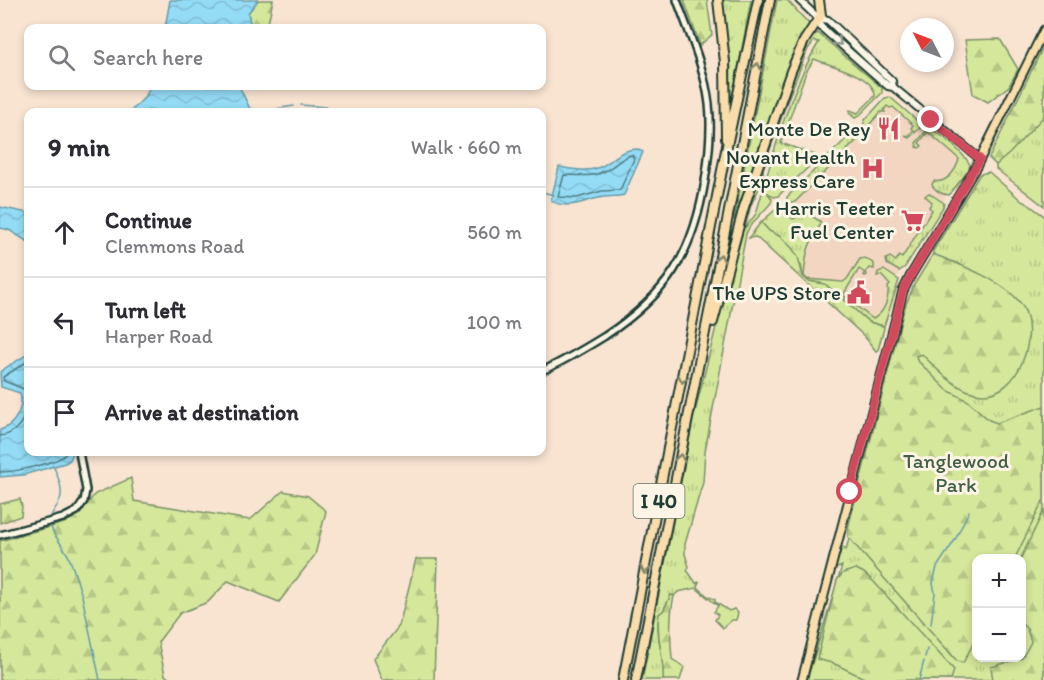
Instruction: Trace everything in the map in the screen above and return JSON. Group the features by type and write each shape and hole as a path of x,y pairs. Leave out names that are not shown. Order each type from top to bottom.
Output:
{"highway":[{"path":"718,0 725,62 725,155"},
{"name":"I 40","path":"623,680 725,155 758,0"},
{"name":"I 40","path":"636,680 686,424 706,336 770,0"},
{"path":"706,336 712,325 744,207 791,71 804,41 821,15 819,0"}],"main road":[{"path":"799,0 818,18 821,27 888,86 893,87 980,159"},
{"path":"818,18 828,20 892,81 893,87"},
{"path":"802,680 900,301 911,275 980,159 1044,30"}],"street":[{"path":"546,369 565,361 632,318 653,298 675,269 694,228 702,200 710,148 711,121 703,73 677,0"},
{"path":"0,535 60,519 77,511 86,495 81,456"}],"shaded area":[{"path":"889,99 934,132 966,165 902,265 883,325 876,323 803,276 780,209"}],"green space":[{"path":"258,0 273,0 268,24 250,24 248,13"},
{"path":"684,0 707,0 712,35 700,45"},
{"path":"721,0 751,0 732,102 729,101 729,68"},
{"path":"777,0 787,0 810,25 770,121 736,220 734,220"},
{"path":"818,33 882,88 882,93 855,118 849,113 850,110 858,113 875,96 868,82 851,72 814,59 806,72 781,143 815,155 806,165 815,157 817,159 778,196 774,197 767,192 772,199 771,203 750,226 746,234 705,451 703,482 685,544 689,567 687,570 696,583 699,582 697,586 715,599 715,602 729,611 734,609 738,613 736,620 732,620 723,628 715,620 718,615 714,612 718,606 696,588 671,595 659,614 658,622 664,680 642,680 693,420 744,219 799,59 810,37","holes":["814,41 819,42 790,103 756,214 745,228 751,205 764,178 763,169 790,94 808,49"]},
{"path":"1000,39 1018,69 1009,86 988,102 973,94 965,40"},
{"path":"1044,45 1044,116 996,165 989,158"},
{"path":"1044,52 1044,206 996,169 996,165"},
{"path":"890,97 922,126 909,138 905,135 908,136 914,130 911,128 913,125 893,107 887,106 885,112 881,112 869,125 871,127 866,130 863,126 865,120 885,98"},
{"path":"928,129 946,139 970,165 968,171 949,195 939,192 932,184 934,181 943,181 950,176 959,159 928,132 919,143 922,146 917,147 916,143"},
{"path":"855,132 860,135 859,138 795,202 787,202 787,197"},
{"name":"Tanglewood Park","path":"989,172 1023,202 1044,216 1044,680 807,680 842,566 835,569 842,547 846,550 905,319 935,255 933,251 980,174"},
{"path":"929,193 944,203 943,207 905,267 899,271 887,264 886,259 890,257 896,261 899,256 902,258 918,232 915,230 919,231 932,210 929,207 932,202 925,196"},
{"path":"779,207 793,219 804,212 820,221 821,224 810,243 807,254 804,276 807,279 843,282 860,259 865,258 874,264 874,269 870,268 865,276 865,273 859,269 843,295 847,303 825,284 808,281 803,276 801,265 781,237 769,231 761,222"},
{"path":"761,222 792,248 798,257 803,276 808,281 825,284 869,322 883,326 878,350 876,351 864,336 756,237 749,238"},
{"name":"Tanglewood Park","path":"933,254 982,275 1016,298 1023,307 1027,319 1029,333 1027,347 1015,375 995,392 982,394 965,390 922,354 916,356 917,360 947,390 967,400 989,420 997,423 1044,406 1044,499 1017,554 972,554 972,646 963,663 957,661 848,537 848,528 904,309 914,285"},
{"path":"884,270 899,280 884,326 869,322 848,304 851,302 873,319 881,313 885,305 890,285 881,275 877,276 878,272"},
{"path":"131,478 134,501 250,520 283,491 308,496 326,511 315,555 279,602 228,581 208,602 180,613 158,642 165,675 171,680 0,680 0,541 64,523 78,515 95,494"},
{"path":"20,499 21,516 0,523 0,504"},
{"path":"1044,510 1044,680 993,680 991,667 1008,662 1026,662 1026,651 1031,642 1026,628 1026,554 1023,554"},
{"path":"416,559 438,559 434,680 382,680 373,659 399,626"},
{"path":"856,569 874,582 954,670 951,680 868,680 835,664 817,659 837,580 843,573"},
{"path":"671,595 674,596 670,628 672,659 684,667 680,680 663,680 658,622 659,614"}],"water":[{"path":"170,0 258,0 248,13 250,24 166,24"},
{"path":"148,90 241,90 249,108 134,108 146,96"},
{"path":"637,149 643,152 624,195 570,205 551,200 559,167 581,170 597,168 622,153"},
{"path":"0,207 24,212 24,239 9,230 0,228"},
{"path":"24,356 24,456 72,456 65,463 23,475 0,477 0,430 10,425 17,416 21,399 20,393 1,387 0,373"}],"waterway":[{"path":"301,105 327,108"},
{"path":"281,108 294,106"},
{"path":"546,193 554,195"},
{"path":"50,519 61,496 60,482 53,465"},
{"path":"931,624 935,593 933,583 937,567 955,540 969,511"},
{"path":"50,524 68,555 82,596 100,680"},
{"path":"925,657 927,649"},
{"path":"919,680 924,661"}],"place":[{"name":"Monte De Rey","path":"888,129"},
{"name":"Novant Health Express Care","path":"873,169"},
{"name":"Harris Teeter Fuel Center","path":"912,220"},
{"name":"The UPS Store","path":"859,293"}],"route":[{"path":"850,492 903,291 980,159 931,120"}]}
